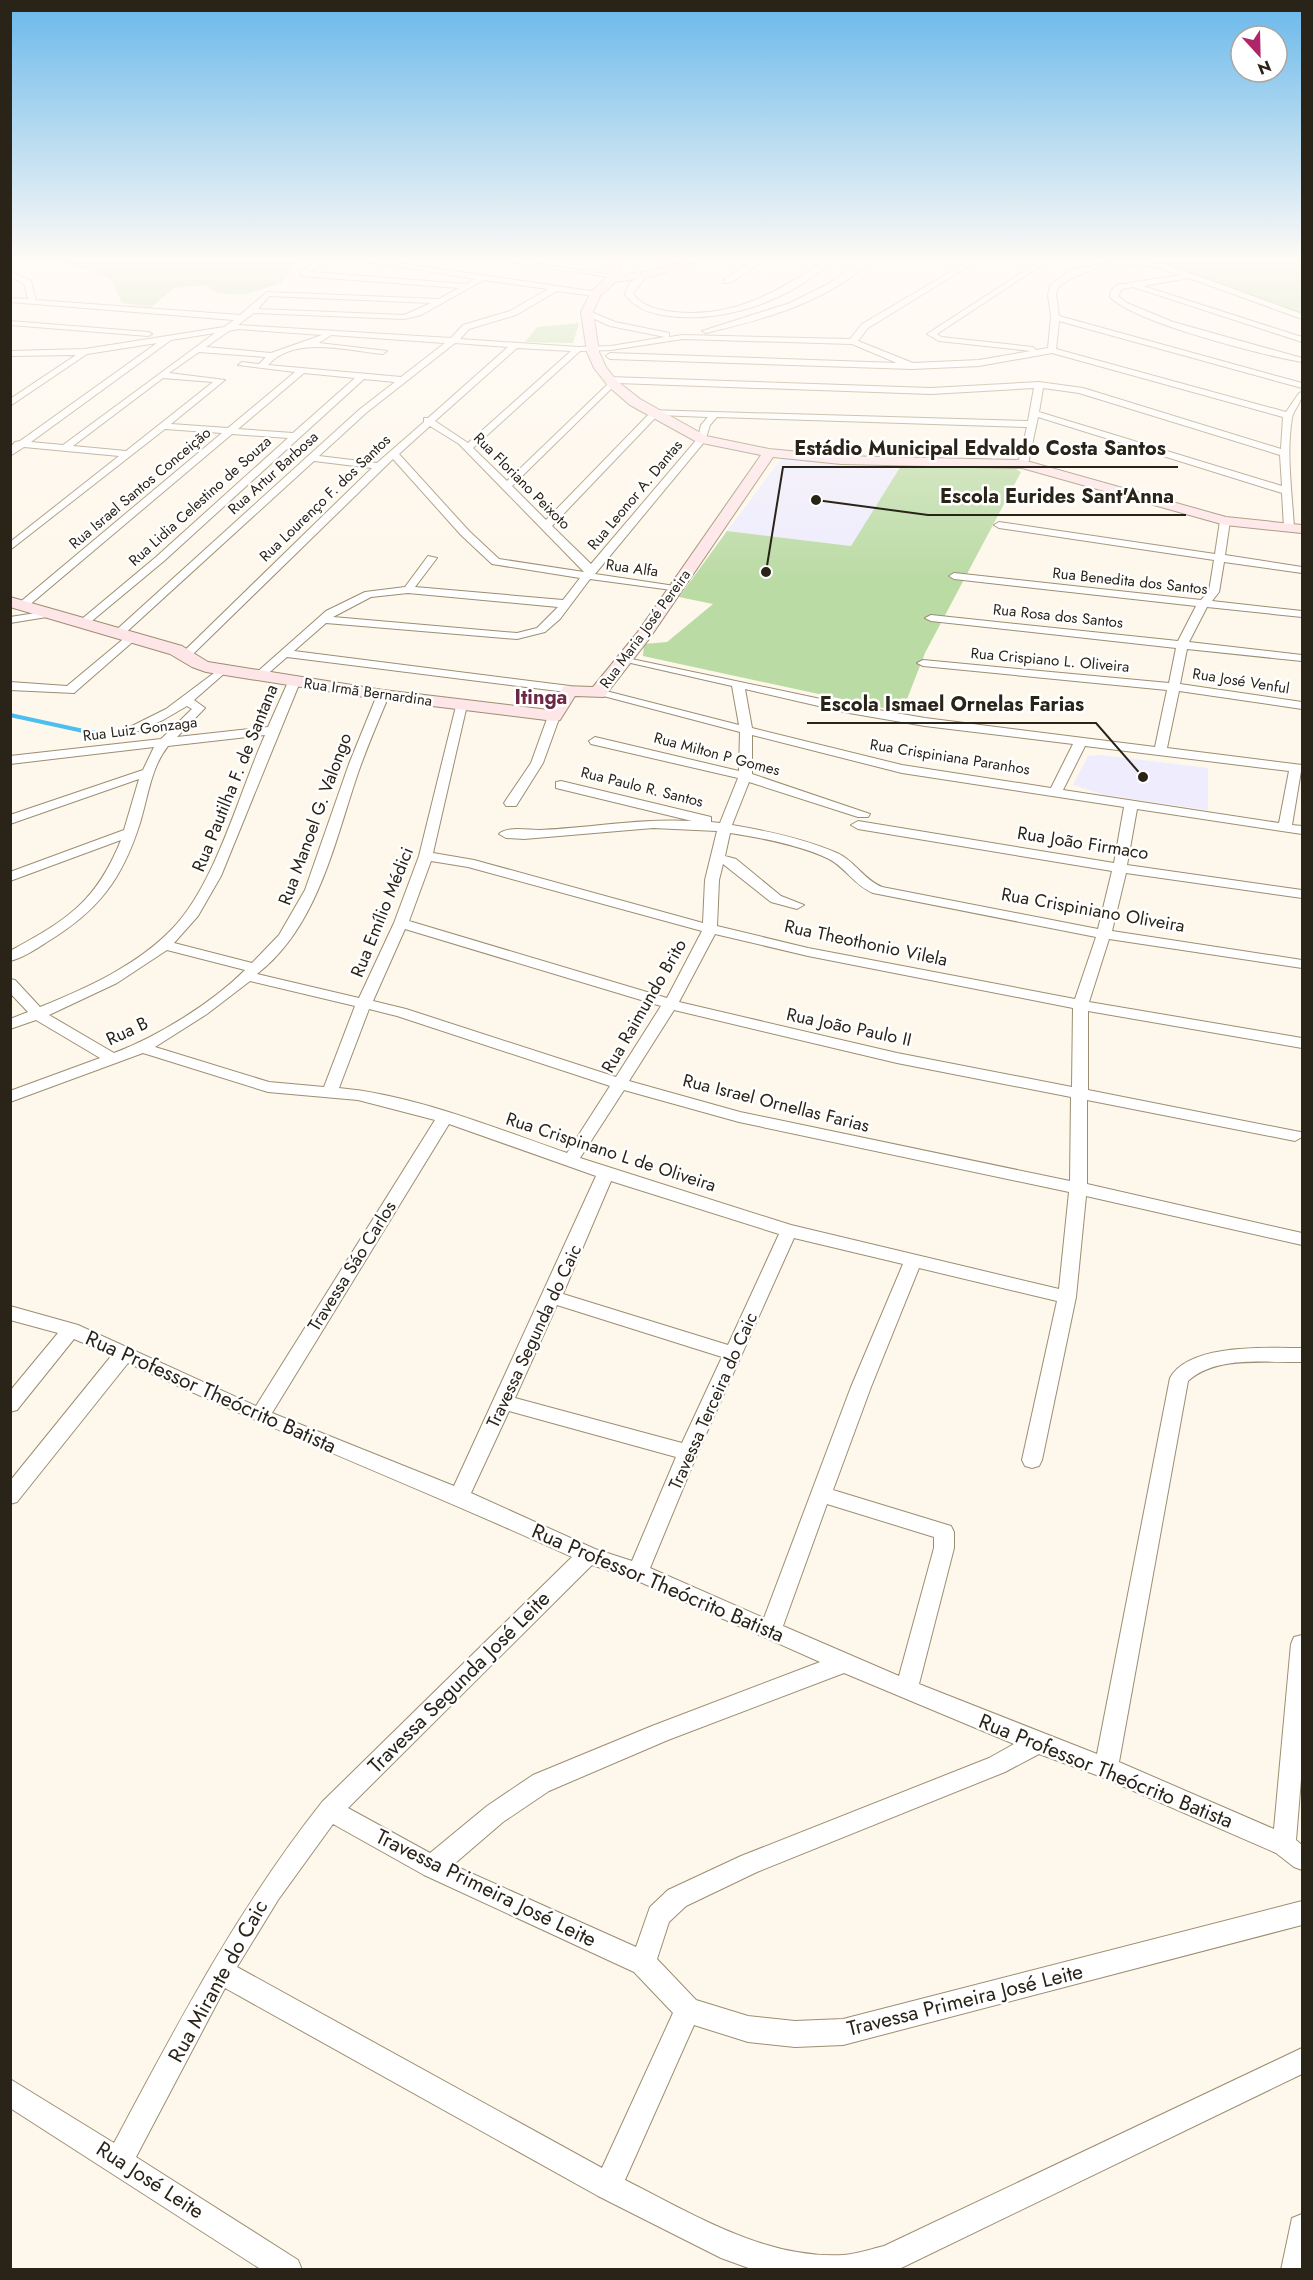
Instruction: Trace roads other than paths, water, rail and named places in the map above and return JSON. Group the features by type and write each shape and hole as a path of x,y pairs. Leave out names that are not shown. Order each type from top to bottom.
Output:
{"main road":[{"path":"598,364 611,382 652,413 702,439 769,453 859,461 1023,464 1225,521 1296,528"},
{"name":"Rua Maria José Pereira","path":"570,690 598,693 626,659 769,453"},
{"name":"Rua Irmã Bernardina","path":"17,604 187,654 200,666 383,695 554,716"},
{"path":"554,716 570,690"}],"street":[{"path":"10,403 67,364"},
{"path":"10,453 134,364"},
{"path":"65,448 175,364"},
{"name":"Rua Artur Barbosa","path":"10,686 70,690 363,411 424,364"},
{"name":"Rua Lourenço F. dos Santos","path":"187,654 427,420 492,364"},
{"path":"468,448 571,364"},
{"path":"748,364 910,378"},
{"path":"888,364 910,378 943,391 1039,385 1080,390 1285,453"},
{"path":"507,486 611,382 910,378 973,364"},
{"path":"1104,364 1288,415"},
{"path":"1225,364 1302,386"},
{"path":"242,365 405,380"},
{"name":"Rua Israel Santos Conceição","path":"17,604 232,431 303,370"},
{"path":"10,547 221,380 161,375"},
{"name":"Rua Lidia Celestino de Souza","path":"83,623 160,559 363,375"},
{"path":"1023,464 1030,424 1036,414 1039,385"},
{"path":"1296,528 1287,491 1285,453 1288,415 1302,395"},
{"path":"546,526 652,413 1030,424"},
{"name":"Rua Leonor A. Dantas","path":"322,619 517,636 541,630 566,604 588,574 702,439 706,425 715,414"},
{"path":"1036,414 1287,491"},
{"name":"Rua Floriano Peixoto","path":"427,420 448,431 468,448 546,526 588,574"},
{"path":"163,426 294,436"},
{"path":"10,444 128,454"},
{"name":"Rua Alfa","path":"393,453 491,559 503,565 588,574 675,589"},
{"path":"312,458 379,466"},
{"path":"528,508 547,510 564,506"},
{"path":"1160,753 1183,644 1203,604 1214,592 1225,521"},
{"path":"999,525 1302,570"},
{"path":"408,590 432,558"},
{"name":"Rua Benedita dos Santos","path":"954,576 1302,614"},
{"path":"260,675 322,619 369,594 408,590 566,604"},
{"path":"10,620 49,614"},
{"name":"Rua Rosa dos Santos","path":"931,618 1302,658"},
{"name":"Rua Maria José Pereira","path":"284,653 570,690"},
{"path":"626,659 888,716 1080,743 1299,769 1285,827"},
{"name":"Rua Crispiano L. Oliveira","path":"923,663 1174,687"},
{"path":"135,728 154,721 188,701 222,670"},
{"name":"Rua Pautilha F. de Santana","path":"10,1024 39,1015 132,967 165,945 192,913 213,881 294,682"},
{"name":"Rua Raimundo Brito","path":"570,1161 670,1004 698,956 710,928 710,897 717,858 719,826 745,776 746,731 738,685"},
{"name":"Rua José Venful","path":"1174,687 1302,706"},
{"name":"Rua Crispiniana Paranhos","path":"598,693 902,769 1302,830"},
{"name":"Rua Manoel G. Valongo","path":"252,972 285,937 312,890 354,764 383,695"},
{"path":"13,952 58,930 95,901 114,875 148,772 164,743 174,736 199,708 188,701"},
{"name":"Rua Emílio Médici","path":"330,1091 364,1003 401,923 426,856 461,705"},
{"path":"511,803 537,763 554,716"},
{"name":"Rua Luiz Gonzaga","path":"10,760 273,730"},
{"name":"Rua Milton P Gomes","path":"595,741 745,776 860,820"},
{"path":"1056,791 1080,743"},
{"path":"10,765 27,759"},
{"path":"10,820 148,772"},
{"name":"Rua Paulo R. Santos","path":"561,784 693,814 719,826"},
{"path":"1032,1460 1067,1297 1078,1188 1081,1095 1080,1005 1104,934 1131,805"},
{"name":"Rua João Firmaco","path":"860,820 1118,868 1302,894"},
{"path":"506,834 538,835 654,824 719,826"},
{"name":"Rua Crispiniano Oliveira","path":"719,826 833,856 844,863 857,880 878,890 1104,934 1302,964"},
{"path":"10,877 130,832"},
{"name":"Rua Theothonio Vilela","path":"426,856 469,863 710,928 831,956 1080,1005 1302,1043"},
{"path":"717,858 731,862 776,899 797,905"},
{"name":"Rua João Paulo II","path":"401,923 670,1004 863,1050 1295,1136"},
{"name":"Rua Israel Ornellas Farias","path":"165,945 487,1038 621,1084 739,1117 1078,1188 1302,1239"},
{"name":"Rua B","path":"10,1097 143,1048 202,1011 252,972"},
{"path":"10,983 39,1015 114,1060"},
{"name":"Rua Crispinano L de Oliveira","path":"143,1048 197,1067 268,1087 330,1091 375,1099 444,1117 606,1173 789,1231 1067,1297"},
{"name":"Travessa Sáo Carlos","path":"260,1416 444,1117"},
{"name":"Travessa Segunda do Caic","path":"459,1497 552,1297 606,1173"},
{"name":"Travessa Terceira do Caic","path":"638,1572 688,1452 789,1231"},
{"path":"770,1631 861,1387 913,1262"},
{"path":"552,1297 734,1354"},
{"name":"Rua Professor Theócrito Batista","path":"10,1314 71,1330 260,1416 459,1497 588,1555 638,1572 844,1663 907,1687 1037,1743 1106,1768 1284,1845 1302,1859"},
{"path":"10,1405 71,1330"},
{"path":"10,1496 125,1353"},
{"path":"1106,1768 1179,1378 1185,1370 1207,1360 1302,1355"},
{"path":"503,1402 688,1452"},
{"path":"821,1494 944,1532 944,1548 907,1687"},
{"name":"Travessa Segunda José Leite","path":"330,1810 588,1555"},
{"path":"1284,1845 1302,1644"},
{"path":"432,1867 495,1814 541,1783 660,1733 844,1663"},
{"path":"643,1963 659,1915 677,1898 749,1864 997,1765 1037,1743"},
{"name":"Travessa Primeira José Leite","path":"330,1810 432,1867 643,1963 688,2010 748,2029 795,2034 843,2031 1302,1913"},
{"name":"Rua Mirante do Caic","path":"120,2160 221,1972 262,1901 300,1846 330,1810"},
{"path":"221,1972 608,2186 731,2248 765,2259 807,2267 844,2269 886,2260 1302,2061"},
{"path":"608,2186 688,2010"},
{"name":"Rua José Leite","path":"10,2092 120,2160 288,2270"},
{"path":"1295,2270 1302,2228"}],"waterway":[{"path":"10,715 88,732 102,732"}],"place":[{"name":"Escola Eurides Sant'Anna","path":"816,500"},
{"name":"Estádio Municipal Edvaldo Costa Santos","path":"766,572"},
{"name":"Escola Ismael Ornelas Farias","path":"1143,777"}],"district":[{"name":"Itinga","path":"541,697"}]}
